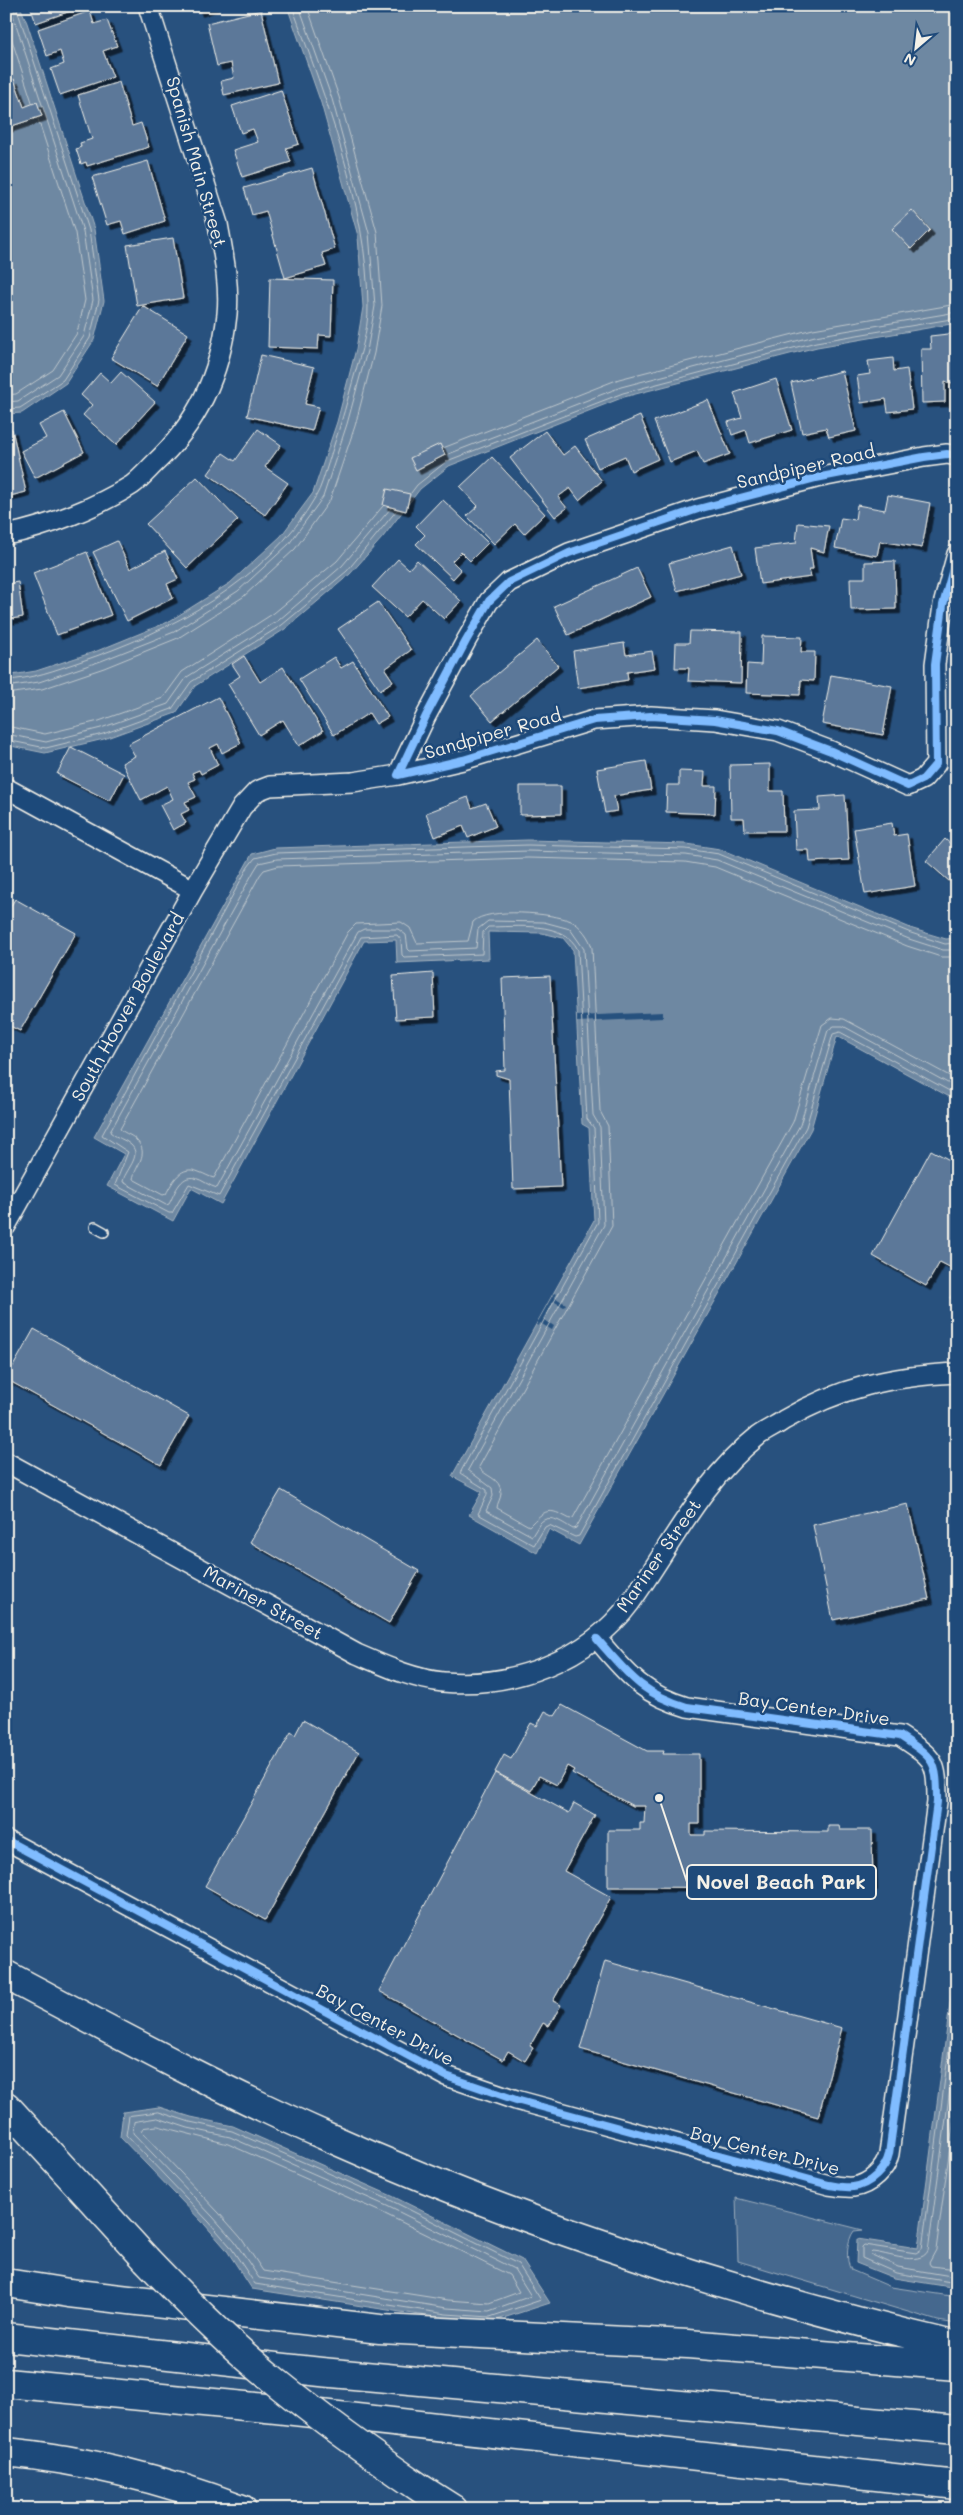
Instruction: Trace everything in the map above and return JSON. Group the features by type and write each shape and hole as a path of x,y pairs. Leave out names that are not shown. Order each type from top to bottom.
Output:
{"highway":[{"path":"6,1975 258,2105 327,2137 457,2192 669,2267 818,2311 957,2346"},
{"path":"6,2106 146,2259 198,2311 275,2381 356,2444 453,2509"},
{"path":"6,2283 69,2293 380,2329 688,2344 957,2366"},
{"path":"6,2337 321,2372 957,2430"},
{"path":"6,2383 276,2409 957,2485"},
{"path":"6,2452 42,2455 138,2476 242,2509"}],"street":[{"name":"Spanish Main Street","path":"6,535 23,532 79,512 133,484 170,449 200,406 219,361 227,313 224,262 218,224 148,6"},
{"name":"Sandpiper Road","path":"398,775 426,716 466,641 489,601 508,582 569,554 698,509 816,478 924,457 947,454 957,456"},
{"name":"Sandpiper Road","path":"257,791 270,786 353,782 398,775 462,760 594,720 651,716 715,720 778,732 832,751 908,786 923,779 936,764 935,664 943,605 957,554"},
{"path":"6,788 193,890"},
{"name":"South Hoover Boulevard","path":"6,1226 193,890 242,807 257,791"},
{"name":"Mariner Street","path":"6,1462 357,1654 399,1672 443,1682 487,1682 517,1677 556,1662 596,1639 628,1605 693,1506 723,1470 759,1436 825,1399 867,1383 912,1375 957,1373"},
{"name":"Bay Center Drive","path":"6,1840 446,2076 516,2100 829,2185 854,2187 873,2178 887,2164 889,2154 937,1802 938,1773 927,1754 900,1736 687,1707 661,1700 641,1686 596,1639"}],"lane":[{"path":"95,1227 104,1232"}],"shaded area":[{"path":"736,2198 863,2230 854,2231 850,2239 847,2256 851,2270 891,2287 957,2297 957,2324 938,2321 738,2261"}],"water":[{"path":"6,6 20,6 27,23 94,229 104,301 94,340 66,383 22,413 6,414"},
{"path":"287,6 957,6 957,323 817,347 624,397 449,466 420,489 383,537 350,574 285,629 195,686 176,713 104,739 45,753 6,745 6,676 36,671 97,651 168,622 230,583 281,536 313,493 337,422 356,349 363,307 358,236 321,103"},
{"path":"528,840 687,844 720,849 913,929 946,939 957,938 957,1101 837,1036 811,1129 579,1545 549,1529 537,1553 469,1515 482,1492 452,1476 594,1220 589,1128 582,1124 573,950 563,938 542,933 488,932 489,959 397,963 396,940 364,941 221,1204 191,1188 173,1221 107,1186 124,1154 94,1137 252,854 275,848"},
{"path":"957,1951 957,2288 894,2278 856,2263 857,2239 918,2248"},
{"path":"159,2107 191,2117 233,2126 392,2196 522,2260 550,2303 491,2322 446,2319 252,2289 226,2249 120,2137 123,2112"}],"pier":[{"path":"663,1012 663,1018 577,1022 577,1016"},
{"path":"554,1293 556,1294 554,1297 566,1304 564,1307 553,1301 543,1319 554,1326 552,1330 540,1323 539,1326 536,1325"}],"building":[{"path":"30,6 85,6 36,23"},
{"path":"196,6 214,6 198,12"},
{"path":"261,10 278,83 224,95 221,81 234,78 231,63 217,66 207,23"},
{"path":"90,11 94,24 107,20 117,46 103,51 113,77 60,95 51,69 64,64 60,51 47,56 38,29"},
{"path":"14,79 24,107 37,102 42,116 6,128 6,81"},
{"path":"119,82 132,126 141,123 149,147 87,166 86,162 81,164 76,149 81,147 80,143 92,139 78,95"},
{"path":"281,90 299,144 286,148 291,162 242,177 233,150 258,142 253,129 241,133 232,106"},
{"path":"148,161 165,221 125,234 121,221 107,225 92,177"},
{"path":"312,168 335,249 322,253 326,266 285,278 266,211 252,215 244,188"},
{"path":"912,210 930,230 911,249 892,229"},
{"path":"173,238 183,298 137,306 127,245"},
{"path":"270,278 333,280 331,336 319,335 318,349 268,347"},
{"path":"143,306 188,334 157,386 111,358"},
{"path":"957,333 957,386 945,381 945,402 922,403 921,349 931,349 930,336"},
{"path":"261,355 314,367 305,404 319,407 312,431 247,416"},
{"path":"893,358 894,371 907,369 912,409 888,412 886,399 861,403 857,376 870,374 868,361"},
{"path":"842,371 856,431 829,437 826,428 802,433 791,383"},
{"path":"121,372 155,402 116,445 83,415 92,405 81,395 100,373 111,383"},
{"path":"776,379 792,430 750,443 746,430 732,435 728,422 742,418 734,393"},
{"path":"708,400 730,454 703,464 697,451 670,462 654,421"},
{"path":"64,412 84,452 35,478 21,451 46,438 39,425"},
{"path":"640,416 658,459 631,471 625,456 598,468 585,440"},
{"path":"12,429 26,492 6,497 6,430"},
{"path":"258,429 281,445 265,467 288,483 265,515 208,474 223,453 235,461"},
{"path":"545,431 563,455 575,446 602,481 579,500 570,488 558,497 567,508 555,517 510,458"},
{"path":"440,444 445,455 416,470 410,458"},
{"path":"492,457 545,514 524,534 515,524 494,544 467,516 478,506 460,487"},
{"path":"197,477 238,520 187,568 146,524"},
{"path":"387,489 410,494 406,511 383,505"},
{"path":"888,495 930,503 922,548 880,541 877,556 835,548 841,518 855,520 857,505 885,510"},
{"path":"442,499 488,543 470,561 461,552 452,561 461,570 453,579 416,544 425,535 416,526"},
{"path":"798,523 829,526 824,552 810,548 813,569 809,569 811,577 760,584 755,548 796,543"},
{"path":"117,541 130,569 165,551 178,579 167,584 173,598 127,621 93,552"},
{"path":"733,545 741,574 677,591 669,563"},
{"path":"87,552 111,615 57,635 33,573"},
{"path":"398,559 409,569 417,560 461,601 444,619 422,599 405,617 372,587"},
{"path":"895,561 896,609 851,610 850,578 865,578 865,562"},
{"path":"637,568 651,597 568,635 554,606"},
{"path":"18,582 23,617 6,620 6,584"},
{"path":"378,602 411,650 385,669 393,681 380,690 338,629"},
{"path":"690,631 742,632 741,683 688,681 689,668 675,668 676,643 689,643"},
{"path":"762,636 802,637 801,652 815,652 814,681 801,680 800,695 746,693 747,664 761,665"},
{"path":"537,640 558,666 492,721 471,696"},
{"path":"624,643 626,655 652,651 655,668 627,672 628,680 578,688 573,651"},
{"path":"244,656 260,682 283,667 323,731 299,746 283,720 259,735 228,684 240,676 232,664"},
{"path":"334,657 341,668 353,661 388,717 376,724 369,713 334,735 299,679"},
{"path":"831,675 892,686 883,735 822,724"},
{"path":"218,697 241,743 222,753 218,744 210,748 218,765 201,774 199,770 192,773 195,779 188,782 196,797 185,802 189,810 181,814 186,823 173,830 160,805 173,799 167,786 141,800 122,763 135,756 128,744"},
{"path":"71,747 124,774 110,801 57,774"},
{"path":"646,761 651,790 614,796 617,811 605,813 597,769"},
{"path":"770,764 770,791 783,791 784,831 745,831 744,818 731,818 730,765"},
{"path":"679,771 705,772 704,786 716,786 715,814 666,812 667,785 679,785"},
{"path":"520,786 561,786 561,814 520,815"},
{"path":"845,795 849,860 810,862 809,850 796,850 794,811 820,810 819,797"},
{"path":"468,797 472,808 486,803 496,826 468,838 463,826 435,837 426,813"},
{"path":"892,823 894,836 907,834 915,886 865,894 854,829"},
{"path":"945,839 955,848 957,846 957,888 926,861"},
{"path":"15,899 76,933 20,1031 6,1024 6,914"},
{"path":"433,973 435,1017 396,1019 393,976"},
{"path":"550,976 561,1187 513,1189 509,1079 496,1075 496,1071 505,1070 502,978"},
{"path":"931,1150 957,1164 957,1271 940,1262 926,1286 873,1256"},
{"path":"957,1285 957,1302 950,1298"},
{"path":"34,1329 189,1416 161,1465 6,1379"},
{"path":"281,1490 419,1571 389,1623 250,1542"},
{"path":"908,1504 929,1599 833,1620 813,1525"},
{"path":"562,1705 647,1751 664,1751 663,1754 699,1754 699,1824 691,1824 691,1835 705,1835 705,1831 828,1832 828,1826 839,1826 840,1830 872,1830 873,1886 840,1885 839,1888 608,1887 608,1830 640,1830 640,1823 644,1823 645,1806 633,1806 572,1773 574,1770 567,1766 557,1785 539,1776 531,1791 495,1772 504,1755 511,1759 531,1723 537,1726 545,1711 555,1716"},
{"path":"303,1720 359,1752 265,1920 205,1886 291,1732 295,1735"},
{"path":"495,1773 569,1813 574,1803 595,1815 564,1871 611,1897 553,2001 561,2005 549,2026 543,2023 530,2046 533,2048 525,2061 508,2051 503,2060 379,1991"},
{"path":"605,1961 842,2028 818,2117 580,2049"}],"cycle path":[{"path":"957,456 947,454 924,457 816,478 698,509 569,553 509,582 489,601 426,716 398,775 463,760 594,720 651,716 715,720 778,731 831,751 908,786 923,779 936,764 935,664 943,605 957,554"},
{"path":"6,1840 446,2076 516,2100 829,2185 841,2187 859,2186 871,2180 881,2171 889,2154 937,1802 936,1777 932,1762 921,1750 900,1736 687,1707 646,1689 627,1672 597,1639"}],"place":[{"name":"Novel Beach Park","path":"659,1798"}]}
